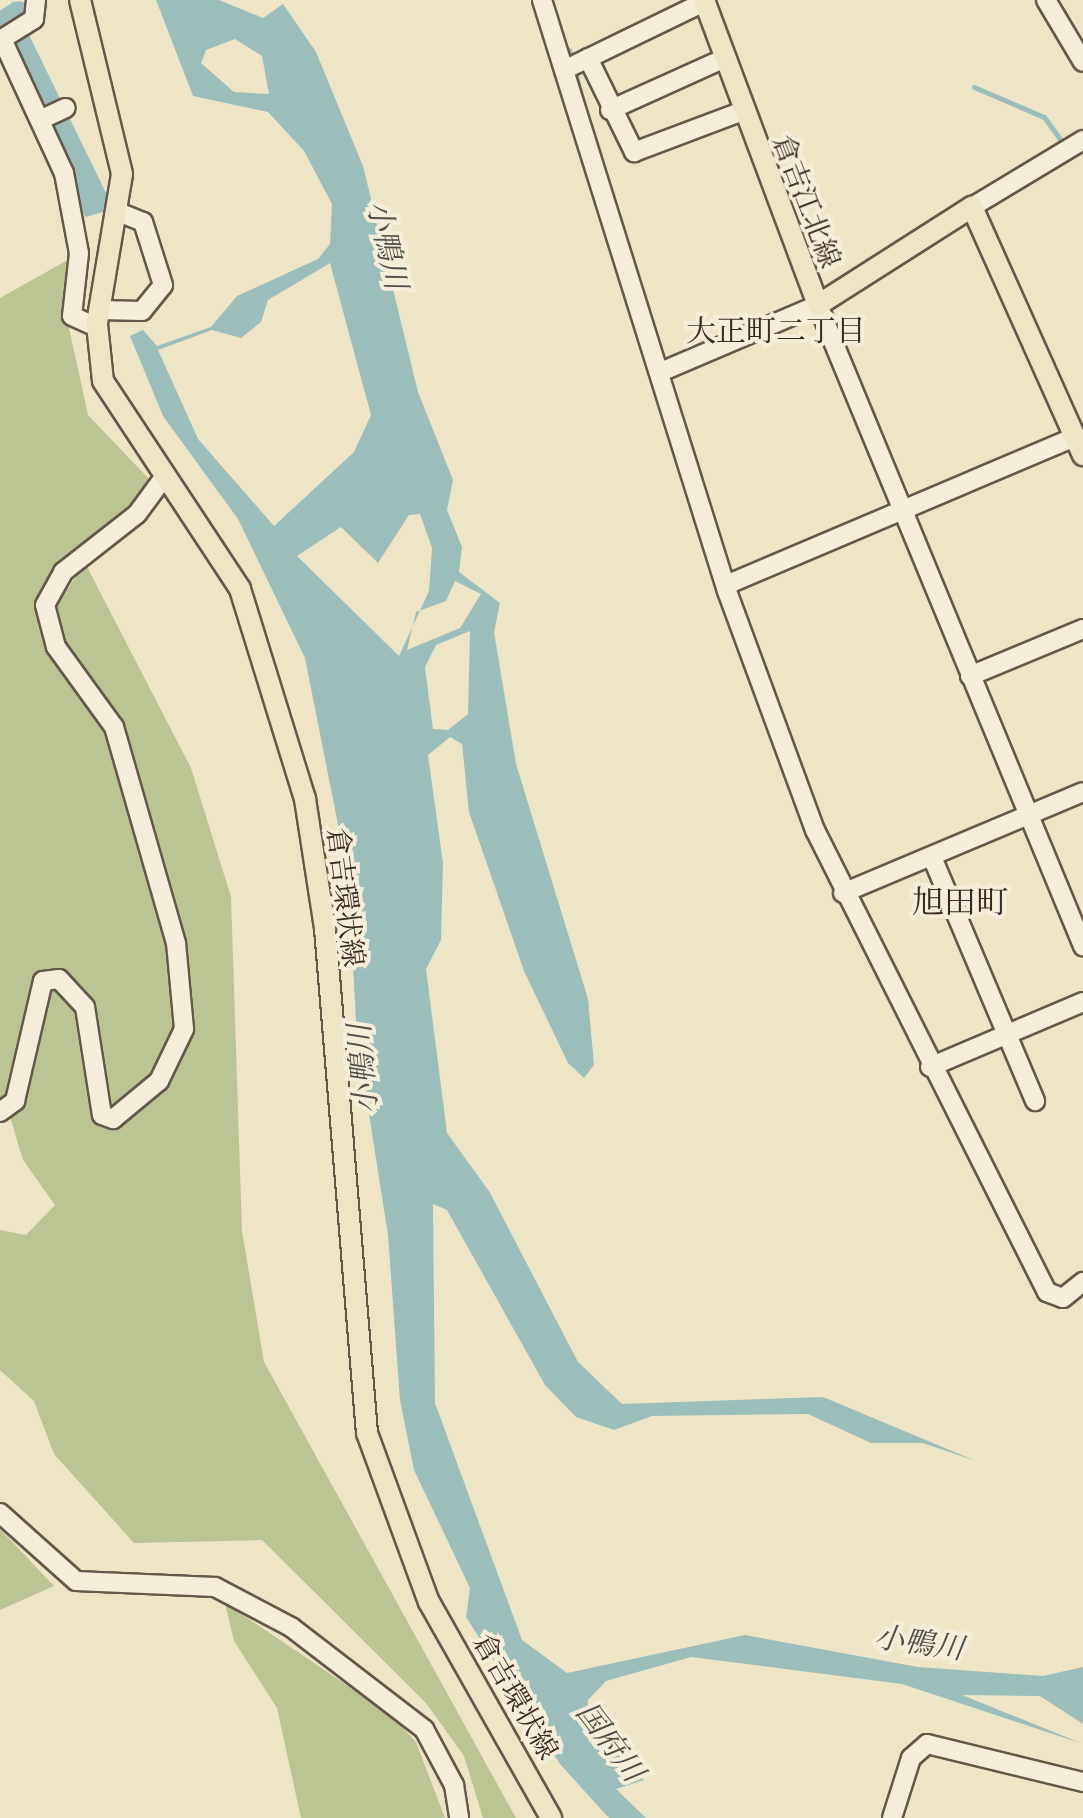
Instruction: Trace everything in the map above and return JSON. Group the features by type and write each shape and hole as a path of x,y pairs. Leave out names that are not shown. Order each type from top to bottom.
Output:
{"main road":[{"name":"倉吉環状線","path":"80,0 117,136 121,213 98,318 114,410 240,589 305,800 325,928 361,1396 378,1471 429,1602 551,1818"},
{"name":"倉吉江北線","path":"704,1 818,305 972,207"},
{"path":"972,207 1079,446"}],"street":[{"path":"36,0 34,19 2,40 42,118 79,253 72,316 98,318 142,311 162,285 143,222 121,213"},
{"path":"542,0 663,371 726,585 843,893 1046,1292 1080,1288"},
{"path":"1046,0 1083,62"},
{"path":"564,70 704,1"},
{"path":"588,58 620,135 642,152 743,111"},
{"path":"610,110 725,58"},
{"path":"42,118 66,108"},
{"path":"972,207 1083,140"},
{"path":"663,371 818,305 1083,946"},
{"path":"726,585 901,512 1079,446"},
{"path":"0,1112 16,1101 43,981 59,979 85,1007 102,1115 113,1119 159,1081 184,1029 176,942 114,727 56,648 45,605 63,572 136,514 164,476"},
{"path":"970,676 1083,629"},
{"path":"843,893 1083,792"},
{"path":"932,857 1035,1101"},
{"path":"930,1066 1083,1002"},
{"path":"0,1514 76,1581 215,1587 291,1628 424,1729 454,1786 459,1818"},
{"path":"892,1818 912,1758 927,1744 1083,1782"}],"green space":[{"path":"73,257 68,323 88,415 150,480 146,498 50,572 38,602 54,656 103,720 163,922 176,1023 164,1085 193,1025 188,964 121,721 65,649 53,611 85,563 191,768 231,897 242,1231 264,1362 516,1818 483,1818 464,1756 426,1703 262,1540 134,1543 54,1454 34,1401 0,1370 0,1230 26,1235 55,1205 23,1160 8,1110 0,1112 0,298"},
{"path":"0,1529 54,1586 0,1610"},
{"path":"225,1603 391,1715 416,1742 445,1818 301,1818 277,1708 234,1641"}],"water":[{"path":"12,0 107,195 103,212 85,217 14,43"},
{"name":"小鴨川","path":"156,0 219,0 263,18 283,4 316,52 363,166 418,392 453,480 447,510 462,547 459,572 500,603 494,632 516,764 588,999 594,1065 584,1078 568,1063 524,971 469,812 462,744 450,737 428,755 443,863 441,940 426,969 447,1133 489,1191 578,1362 622,1404 823,1397 976,1461 923,1443 871,1443 808,1414 652,1416 614,1430 576,1417 545,1385 447,1210 433,1204 435,1403 522,1640 567,1673 745,1635 918,1667 1043,1676 1083,1667 1083,1724 1040,1696 962,1695 1083,1744 902,1684 691,1657 606,1681 588,1700 587,1738 619,1753 644,1780 616,1789 646,1818 609,1818 560,1764 466,1617 470,1588 414,1470 400,1400 388,1235 357,1038 348,875 305,658 238,519 163,416 130,336 143,330 157,346 211,327 237,296 318,259 330,244 332,204 304,151 268,112 193,96","holes":["235,39 262,56 269,94 234,92 201,63 206,50","330,263 371,415 354,452 274,526 198,439 158,350 212,330 241,338 261,322 268,300","420,514 432,548 429,591 420,611 446,601 455,581 481,594 460,628 407,650 413,627 399,656 297,556 341,527 378,563 409,515","470,631 468,714 448,730 433,729 425,667 436,645"]}],"waterway":[{"path":"0,27 19,15"},
{"path":"569,50 583,102"},
{"path":"974,87 1044,117 1059,138"}],"district":[{"name":"大正町二丁目","path":"776,331"},
{"name":"旭田町","path":"960,902"}],"water label":[{"name":"国府川","path":"610,1742"}]}
